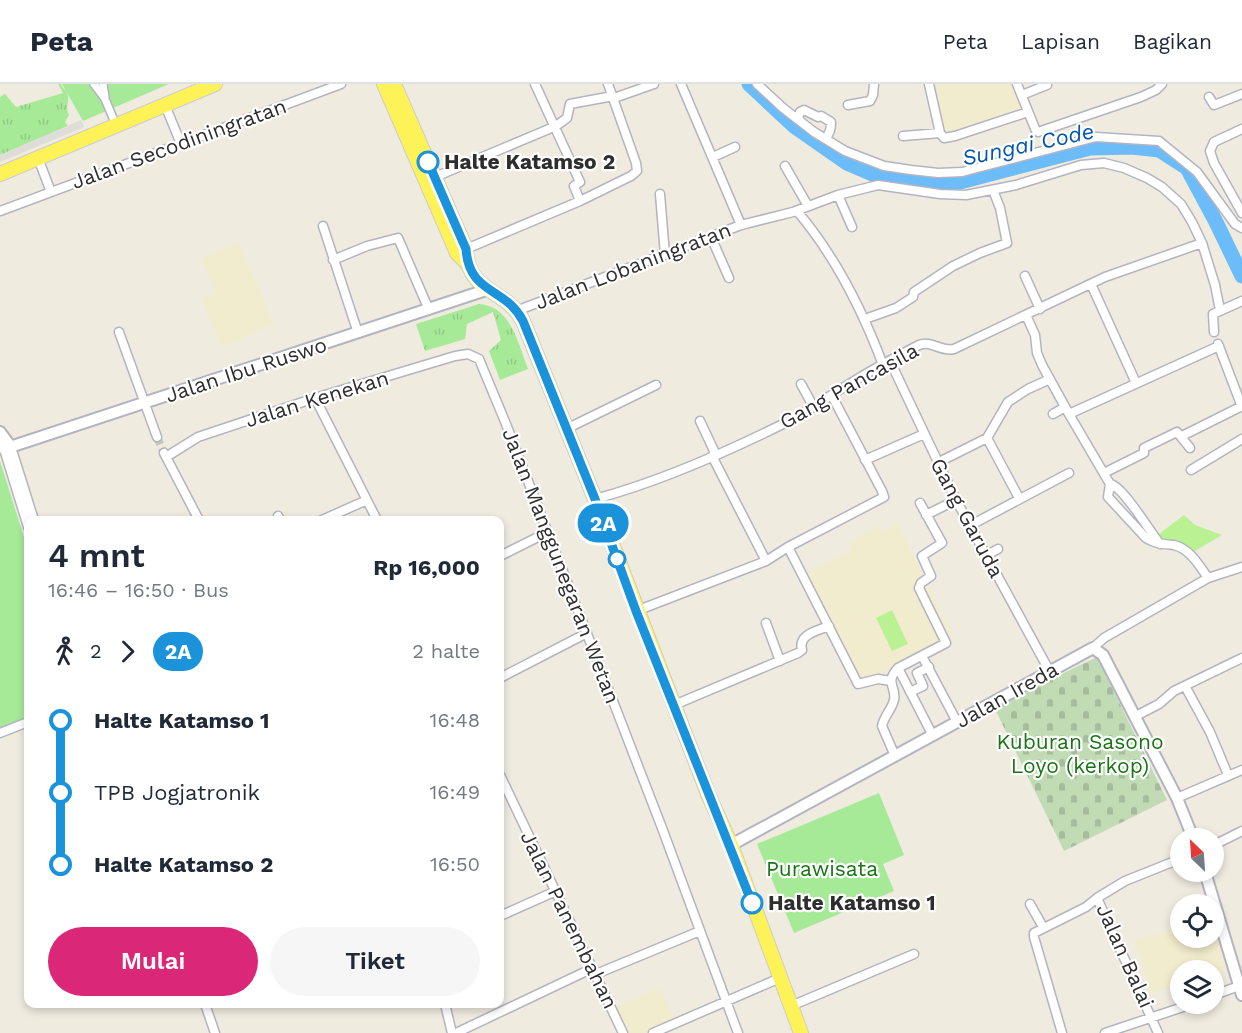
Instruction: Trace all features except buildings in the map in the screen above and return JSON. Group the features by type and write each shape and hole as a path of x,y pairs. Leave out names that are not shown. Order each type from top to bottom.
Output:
{"main road":[{"path":"0,166 192,84"},
{"path":"0,174 215,84"},
{"path":"384,84 457,253 467,256"},
{"path":"394,84 435,177 475,279 516,310 523,321 595,499 636,611 730,845 801,1033"}],"street":[{"path":"94,84 105,99 113,118"},
{"path":"104,84 105,99"},
{"name":"Jalan Secodiningratan","path":"0,211 341,84"},
{"path":"536,84 580,182 574,187 580,201"},
{"path":"435,177 556,126 567,118 570,104 612,92 654,84"},
{"name":"Jalan Lobaningratan","path":"516,310 741,225 681,84"},
{"path":"757,84 774,101 825,139 845,151 884,166 938,173 962,172 1096,137 1159,141 1197,172 1235,224 1242,228"},
{"path":"848,105 870,101 874,84"},
{"path":"929,84 939,133 944,138 1028,112"},
{"path":"1017,84 1036,131 1043,131 1141,97 1156,90 1162,84"},
{"path":"1022,95 1047,85"},
{"path":"467,256 626,179 637,171 612,92"},
{"path":"1209,97 1214,105 1242,94"},
{"path":"165,105 181,144"},
{"path":"798,119 800,112 804,110 814,116 827,118 831,122 831,127 825,139"},
{"path":"1242,129 1214,142 1210,151 1214,163 1242,213"},
{"path":"903,136 939,133"},
{"path":"713,158 735,147"},
{"path":"38,158 51,192"},
{"path":"741,225 797,211 838,195 878,184 940,194 966,195 993,190 1085,164 1114,165 1147,178 1170,193 1186,212 1202,243 1222,309"},
{"path":"785,166 808,206"},
{"path":"866,319 896,308 914,297 914,292 953,266 1007,243 1000,208 993,190"},
{"path":"660,194 665,255"},
{"path":"838,195 852,227"},
{"name":"Gang Garuda","path":"797,211 809,223 852,291 956,500 1050,672"},
{"path":"323,226 358,333"},
{"path":"711,237 729,278"},
{"path":"333,260 367,246 398,238 429,310"},
{"name":"Gang Pancasila","path":"595,499 714,456 791,420 886,363 925,343 951,350 1091,284 1202,243"},
{"path":"1025,276 1041,309"},
{"path":"1091,284 1136,383"},
{"name":"Jalan Ibu Ruswo","path":"5,446 145,403 489,290"},
{"path":"1214,332 1212,315 1242,302"},
{"path":"1026,315 1036,338 1037,353 1110,484 1107,494 1110,500 1146,538 1185,550 1208,578"},
{"path":"119,332 157,437"},
{"path":"1053,414 1136,383 1219,345 1242,406 1182,436"},
{"name":"Jalan Kenekan","path":"197,516 165,455 198,437 315,398 455,356 473,355"},
{"name":"Jalan Manggunegaran Wetan","path":"473,355 483,366 548,532 738,1033"},
{"path":"937,463 987,438 1008,402 1050,379"},
{"path":"801,384 813,406"},
{"path":"566,429 656,385"},
{"path":"636,611 766,561 788,547 883,499 883,493 832,396"},
{"path":"315,398 375,516"},
{"path":"700,421 714,456 766,561"},
{"path":"0,432 32,516"},
{"path":"1104,473 1144,453 1144,448 1178,432 1190,448"},
{"path":"865,460 924,434"},
{"path":"987,438 1019,498"},
{"path":"1191,470 1242,439"},
{"path":"5,446 25,516"},
{"path":"971,525 1069,472"},
{"path":"1110,484 1116,485 1160,544"},
{"path":"331,516 367,500"},
{"path":"926,515 956,500"},
{"path":"895,756 886,740 882,726 894,699 891,681 898,668 946,643 919,588 921,583 931,576 922,556 942,543 920,503"},
{"path":"504,554 548,532"},
{"path":"788,547 858,684 878,679 891,681"},
{"path":"987,555 998,549"},
{"path":"1189,828 1177,798 1102,655 1093,648 1104,638 1208,578 1242,567"},
{"path":"766,623 780,661"},
{"path":"674,705 801,651 802,638 829,626"},
{"path":"504,676 587,633"},
{"name":"Jalan Ireda","path":"730,845 1093,648"},
{"path":"922,656 957,722"},
{"path":"1134,717 1159,704 1174,691 1242,658"},
{"path":"910,692 923,686 916,673 929,667"},
{"path":"898,668 933,736"},
{"path":"1185,686 1210,732 1228,775"},
{"path":"0,732 24,723"},
{"path":"1177,798 1242,770"},
{"name":"Jalan Panembahan","path":"504,783 623,1033"},
{"path":"1224,839 1242,831"},
{"name":"Jalan Balai","path":"1158,1033 1097,897 1125,881 1170,864"},
{"path":"1208,882 1241,989 1224,993"},
{"path":"504,914 556,891"},
{"path":"1062,1033 1034,933 1086,907 1097,897"},
{"path":"1030,904 1043,927"},
{"path":"446,1008 454,1033 595,971 700,931"},
{"path":"791,1006 914,954"},
{"path":"652,1033 780,978"},
{"path":"206,1008 215,1033"},
{"path":"1105,1033 1170,1012"}],"shaded area":[{"path":"931,84 1016,84 1027,111 944,136"},
{"path":"81,120 84,126 82,128 0,162 0,155"},
{"path":"238,242 274,324 222,347 201,300 216,292 201,258"},
{"path":"898,524 953,637 858,684 804,573 852,550 848,542 880,526 883,532"},
{"path":"1170,930 1170,948 1220,948 1224,960 1170,960 1170,987 1151,993 1135,940"},
{"path":"661,988 675,1021 645,1033 625,1033 614,1007"}],"green space":[{"path":"58,84 61,84 68,96 69,115 65,122 68,126 0,155 0,97 5,94 16,107 63,93"},
{"path":"62,84 169,84 83,121"},
{"path":"479,304 499,311 506,319 517,338 528,369 500,380 489,351 501,340 493,312 467,324 465,339 425,351 416,324"},
{"path":"0,461 24,537 24,718 0,727"},
{"path":"1184,515 1195,525 1222,535 1195,551 1155,537"},
{"path":"892,610 908,644 892,651 876,618"},
{"name":"Kuburan Sasono Loyo (kerkop)","path":"1097,657 1167,800 1064,851 994,707"},
{"name":"Purawisata","path":"879,793 904,855 883,864 894,891 794,933 757,844"}],"waterway":[{"name":"Sungai Code","path":"749,84 794,126 847,163 875,175 900,180 928,183 960,182 1090,148 1132,147 1159,150 1187,168 1242,276"}],"tunnel":[{"path":"157,437 164,453"}],"bus line":[{"name":"2A","path":"428,162 466,249 467,263 472,275 514,308 523,321 595,499 636,611 752,903"}],"place":[{"name":"Halte Katamso 2","path":"428,162"},
{"name":"Halte Katamso 1","path":"752,903"}]}
